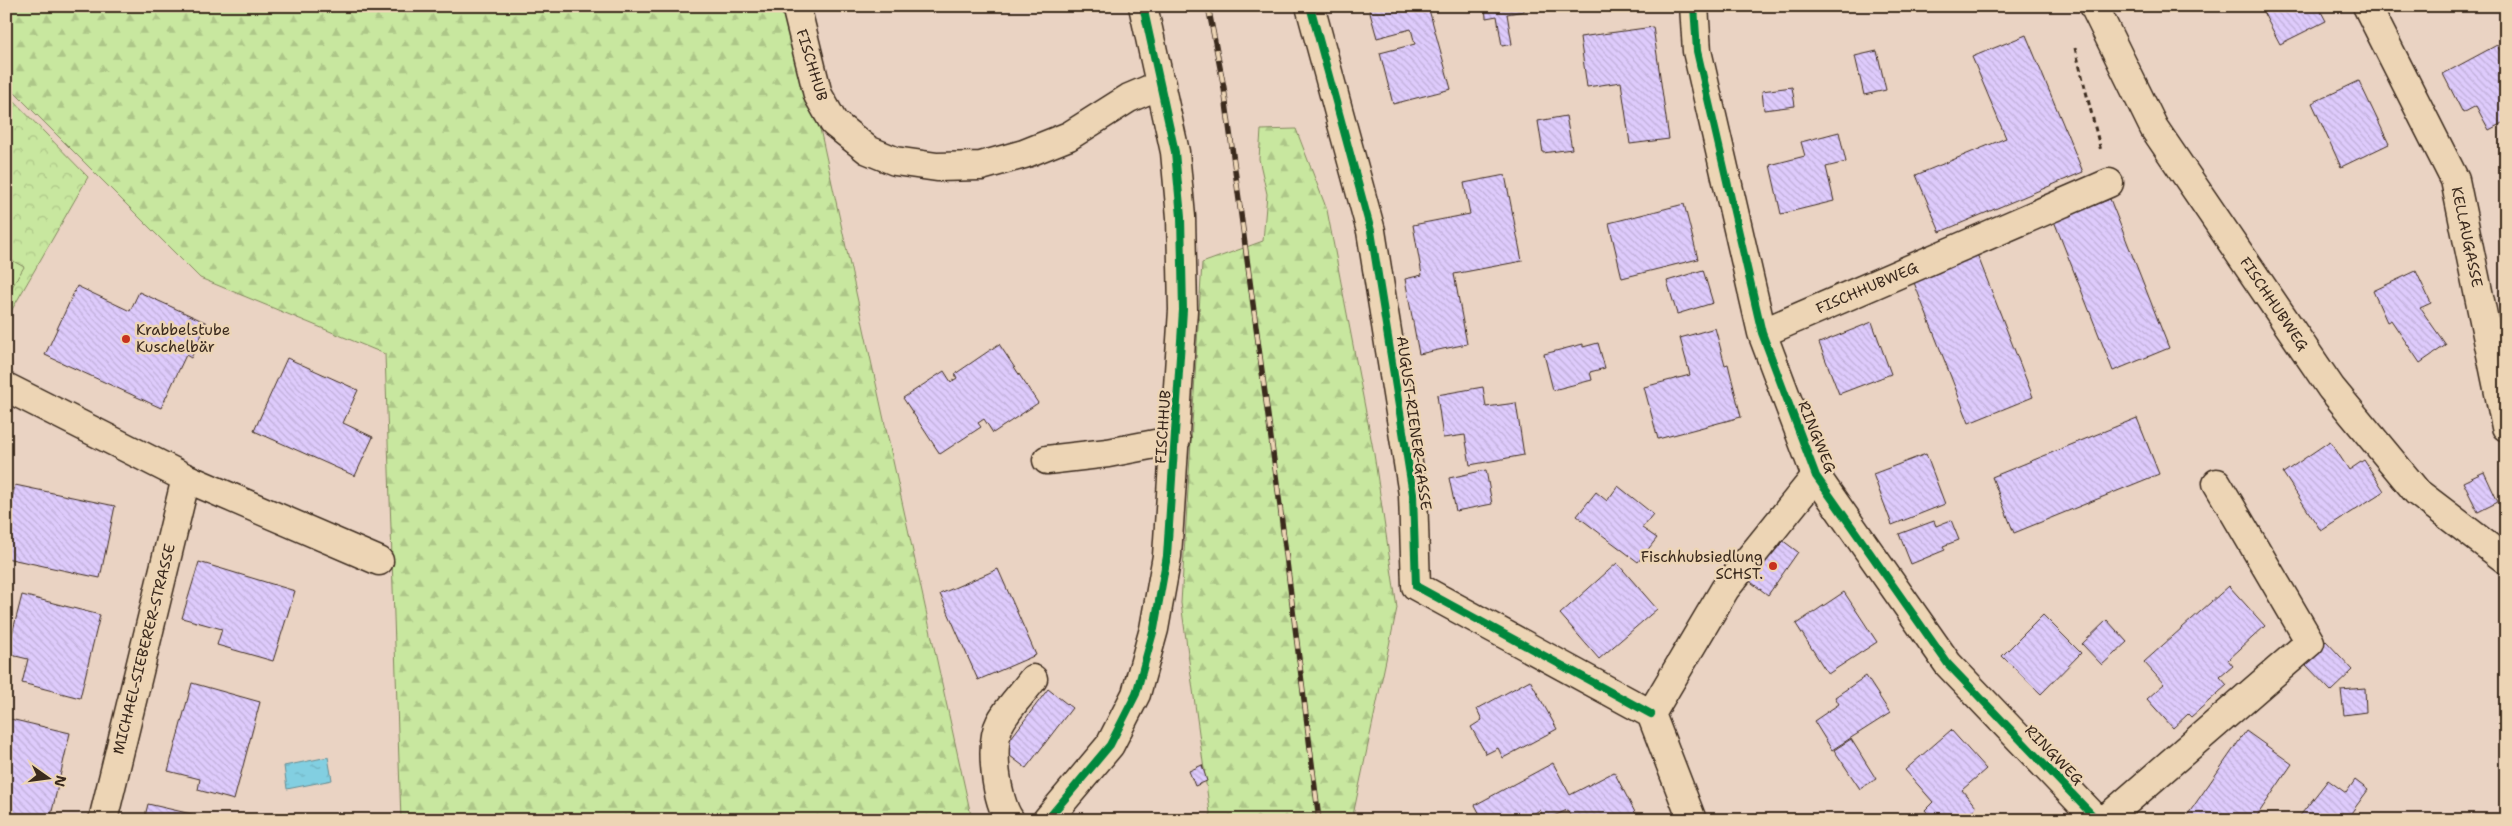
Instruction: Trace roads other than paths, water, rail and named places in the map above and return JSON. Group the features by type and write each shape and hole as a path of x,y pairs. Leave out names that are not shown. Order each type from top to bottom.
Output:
{"street":[{"name":"FISCHHUB","path":"796,6 818,95 834,123 868,150 895,161 937,167 981,166 1024,154 1069,136 1129,98 1162,84"},
{"name":"FISCHHUB","path":"1047,820 1110,745 1136,694 1154,629 1167,556 1183,310 1181,217 1175,152 1162,84 1143,6"},
{"name":"AUGUST-RIENER-GASSE","path":"1310,6 1371,231 1413,494 1416,586 1651,714"},
{"name":"RINGWEG","path":"1694,6 1697,51 1762,333 1816,476 1948,664 2097,820"},
{"name":"FISCHHUBWEG","path":"2094,6 2154,128 2331,388 2418,492 2506,560"},
{"name":"KELLAUGASSE","path":"2367,6 2455,180 2506,427"},
{"name":"FISCHHUBWEG","path":"1762,333 2108,183"},
{"path":"6,388 186,478 378,561"},
{"path":"1047,460 1176,440"},
{"name":"RINGWEG","path":"1651,714 1726,589 1816,476"},
{"name":"MICHAEL-SIEBERER-STRASSE","path":"103,820 186,478"},
{"path":"2105,820 2310,642 2217,483"},
{"path":"1010,820 1004,811 994,760 1000,723 1034,679"},
{"path":"1651,714 1692,820"}],"water":[{"path":"328,757 332,780 287,789 284,766"}],"railway":[{"path":"1208,6 1224,88 1279,498 1319,820"}],"place":[{"name":"Krabbelstube Kuschelbär","path":"126,339"},
{"name":"Fischhubsiedlung SCHST.","path":"1773,566"}]}
